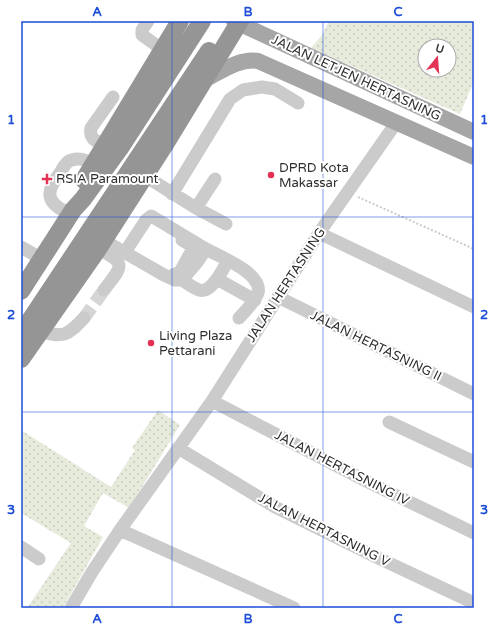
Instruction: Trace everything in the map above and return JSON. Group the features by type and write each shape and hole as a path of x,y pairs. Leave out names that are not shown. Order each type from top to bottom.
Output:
{"highway":[{"path":"21,291 69,211 104,145 180,21"},
{"path":"69,211 188,21"},
{"path":"69,211 83,199 120,148 202,21"},
{"path":"21,359 101,245 146,176 206,79 235,22"},
{"path":"21,334 213,46 235,22"}],"main road":[{"name":"JALAN LETJEN HERTASNING","path":"235,22 474,132"},
{"name":"JALAN LETJEN HERTASNING","path":"206,79 239,62 249,60 258,61 474,157"}],"street":[{"path":"148,21 142,30 142,35 163,50"},
{"path":"172,194 230,99 243,90 262,87 275,89 298,103"},
{"path":"104,145 92,138 90,134 91,128 113,97"},
{"name":"JALAN HERTASNING","path":"71,608 92,572 120,530 212,401 319,233 396,123"},
{"path":"69,211 59,209 51,200 49,192 52,184 65,164 72,160 81,159 93,164"},
{"path":"146,176 172,194 226,224"},
{"path":"196,208 214,179"},
{"path":"129,255 149,217 153,217 206,249 248,271 257,281 258,291 255,300 239,318"},
{"path":"101,245 141,259 165,274 172,276 180,272 192,250 192,247 162,229 158,225 155,218"},
{"path":"319,233 474,306"},
{"path":"101,245 115,257 119,263 118,270 104,290"},
{"path":"21,247 45,253"},
{"path":"182,280 206,249"},
{"path":"129,255 164,275 176,280 182,280 200,290 205,290 210,287 217,279 228,261"},
{"path":"235,289 248,271"},
{"path":"217,279 255,300"},
{"name":"JALAN HERTASNING II","path":"278,297 474,394"},
{"path":"40,331 54,335 62,335 72,331 84,318"},
{"name":"JALAN HERTASNING IV","path":"212,401 368,482 474,533"},
{"path":"389,422 474,462"},
{"name":"JALAN HERTASNING V","path":"178,448 275,507 474,603"},
{"path":"120,530 294,608"},
{"path":"21,547 39,559"}],"path":[{"path":"347,193 474,249"}],"shaded area":[{"path":"329,21 474,21 474,81 460,114 311,48 322,35"},
{"path":"158,410 180,425 129,508 103,493 84,526 103,537 63,608 27,608 71,543 21,513 21,430 111,487 135,450 132,448"}],"tunnel":[{"path":"84,318 104,290"}],"place":[{"name":"DPRD Kota Makassar","path":"271,175"},
{"name":"RSIA Paramount","path":"47,179"},
{"name":"Living Plaza Pettarani","path":"151,343"}]}
